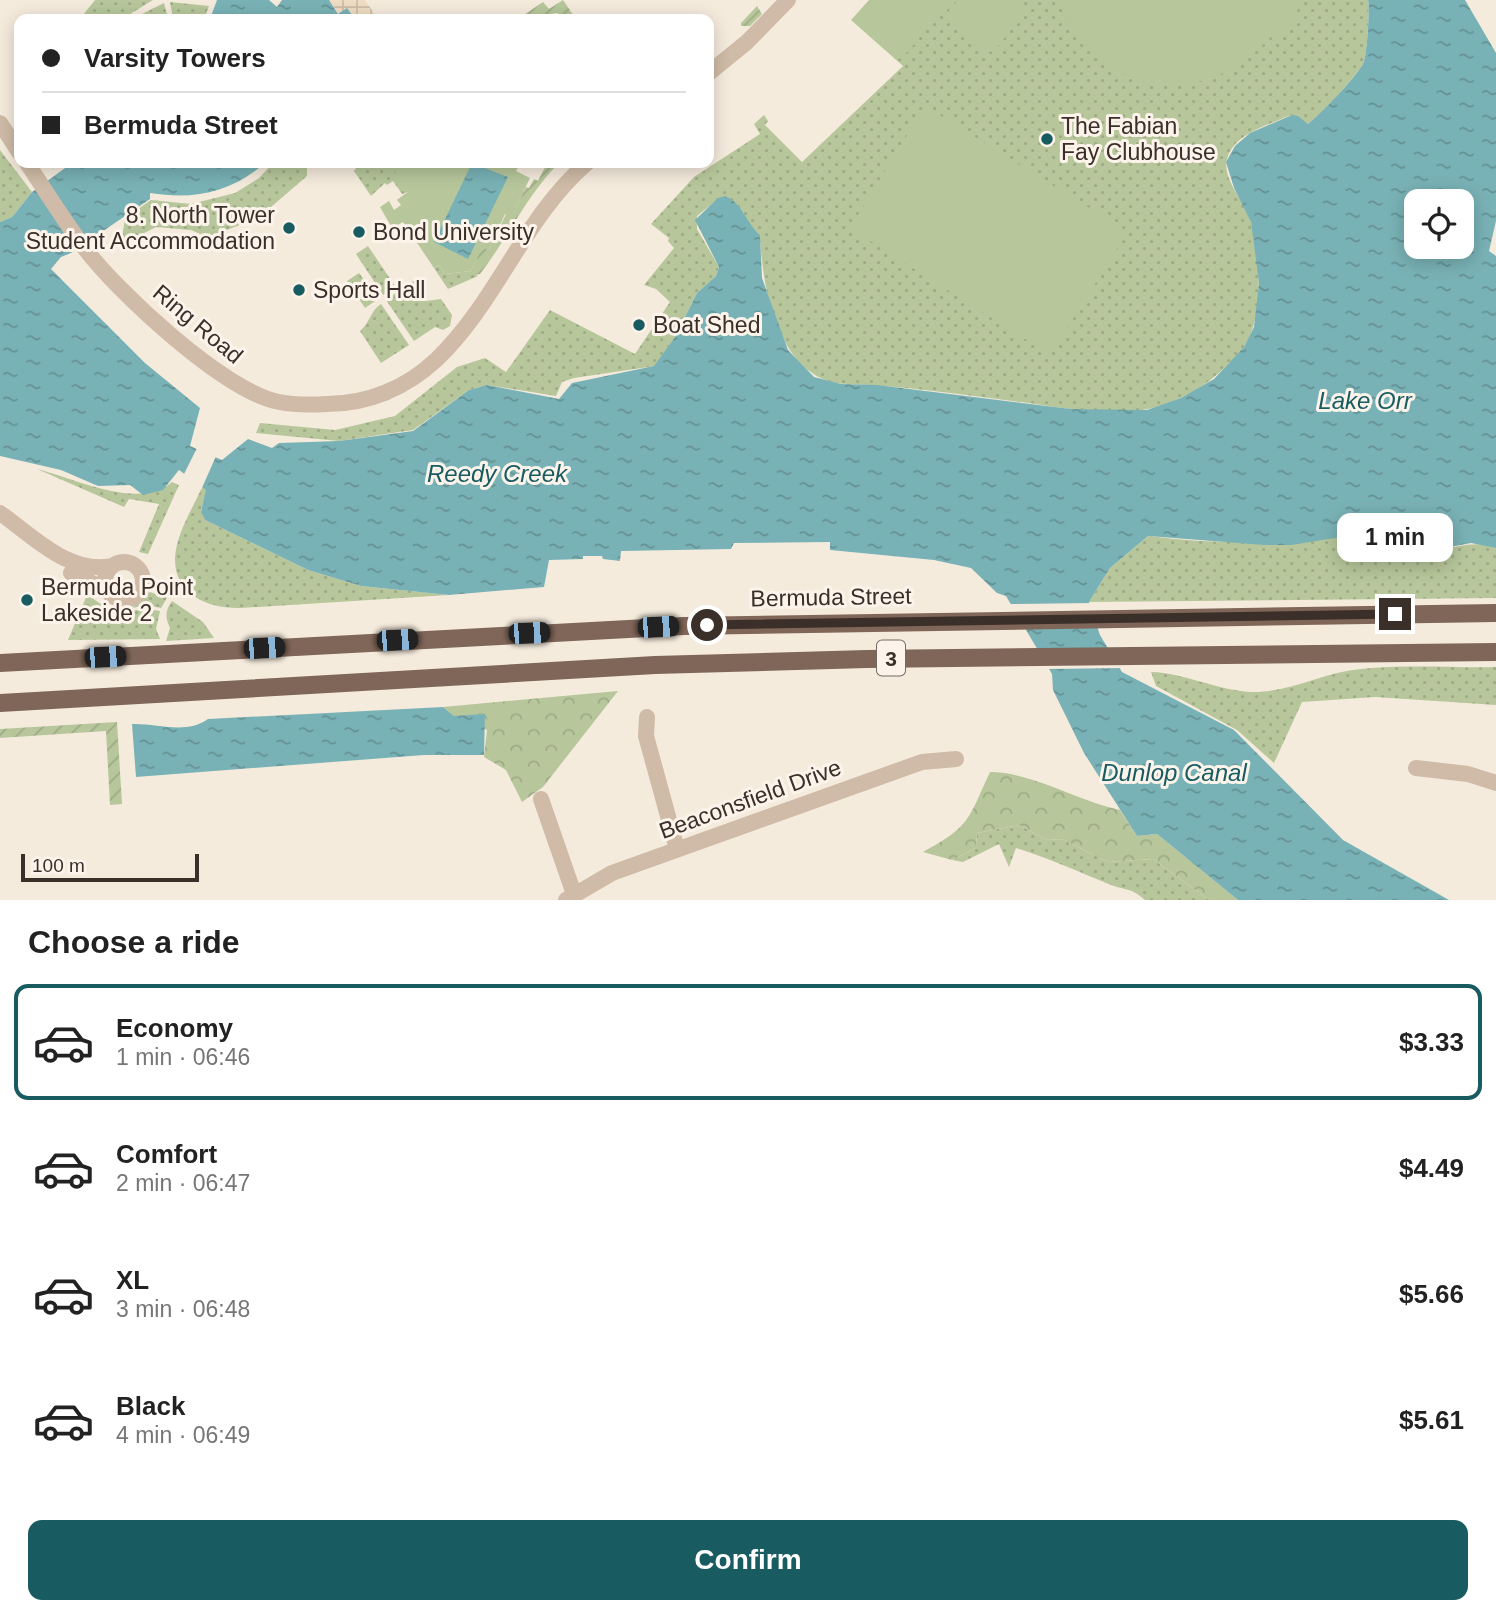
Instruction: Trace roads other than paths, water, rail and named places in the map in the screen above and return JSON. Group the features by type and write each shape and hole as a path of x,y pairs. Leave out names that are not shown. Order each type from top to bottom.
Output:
{"main road":[{"name":"Bermuda Street","path":"0,663 671,626 1496,613"},
{"name":"3","path":"0,703 654,665 1496,652"}],"street":[{"path":"714,69 747,42 788,0"},
{"path":"0,123 14,144"},
{"name":"Ring Road","path":"30,168 83,247 105,272 219,375 279,402 350,404 407,383 436,360 480,308 549,206 583,168"},
{"path":"0,513 78,566 90,569 122,562 134,565 142,574 143,584 138,594 128,600 115,599 106,590 54,564 0,526"},
{"path":"106,590 105,577 112,566"},
{"path":"647,717 646,736 677,849"},
{"name":"Beaconsfield Drive","path":"570,897 612,873 677,849 922,762 956,759"},
{"path":"1416,768 1468,774 1496,783"},
{"path":"541,799 570,897"}],"water":[{"path":"217,0 269,0 277,7 282,0 329,0 338,14 212,14"},
{"name":"Lake Orr","path":"1368,0 1465,0 1496,53 1496,221 1489,251 1496,256 1496,548 1471,543 1439,549 1415,545 1385,530 1291,545 1148,536 1110,568 1089,602 1100,635 1122,672 1234,730 1343,840 1449,900 1238,900 1157,834 1137,836 1084,753 1053,690 1052,674 1006,596 997,593 971,568 934,560 830,550 830,542 734,543 731,549 621,551 620,561 603,559 602,556 549,560 544,587 449,595 361,586 308,570 205,520 201,512 206,490 179,470 163,490 143,495 130,485 98,486 61,470 0,456 0,222 12,217 32,192 65,168 258,168 225,188 211,192 182,195 150,193 150,199 71,253 61,257 51,269 145,363 200,408 190,446 222,460 248,439 272,448 279,443 339,441 413,431 469,390 487,385 559,399 572,383 654,366 675,337 697,293 716,276 719,267 695,220 718,198 725,196 736,203 760,235 762,278 788,350 814,377 841,384 877,385 1071,409 1147,410 1181,398 1214,379 1244,347 1254,327 1259,283 1251,222 1234,188 1226,162 1235,146 1250,133 1292,115 1308,124 1337,96 1364,60 1368,32"},
{"path":"347,8 351,14 338,14"},
{"path":"470,168 485,168 508,177 468,259 434,242"},
{"path":"443,707 454,716 485,714 484,755 424,755 136,777 132,724 181,727 199,724 208,719"}],"place":[{"name":"The Fabian Fay Clubhouse","path":"1047,139"},
{"name":"8. North Tower Student Accommodation","path":"289,228"},
{"name":"Bond University","path":"359,232"},
{"name":"Sports Hall","path":"299,290"},
{"name":"Boat Shed","path":"639,325"},
{"name":"Bermuda Point Lakeside 2","path":"27,600"}],"water label":[{"name":"Reedy Creek","path":"497,473"},
{"name":"Dunlop Canal","path":"1174,772"}]}
